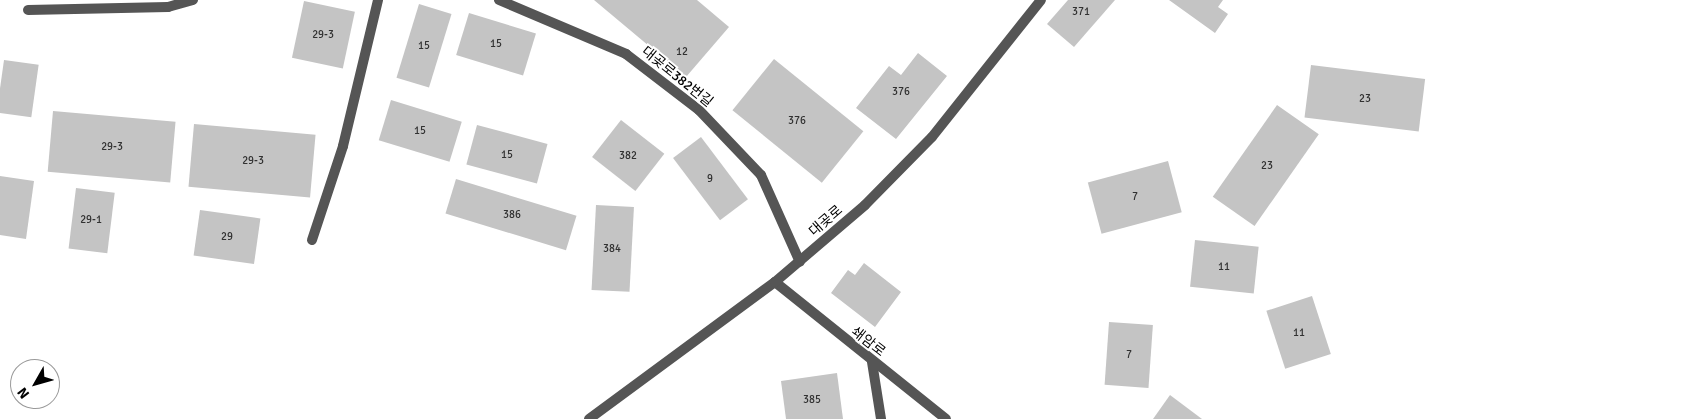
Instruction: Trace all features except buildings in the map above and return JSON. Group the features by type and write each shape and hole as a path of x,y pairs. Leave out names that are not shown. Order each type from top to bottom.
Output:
{"street":[{"path":"28,10 168,7 193,0"},
{"path":"312,240 343,146 378,0"},
{"name":"대곶로382번길","path":"499,0 626,54 699,110 760,175 800,262"},
{"name":"대곶로","path":"589,419 800,262 932,137 1041,0"},
{"name":"쇄암로","path":"775,282 872,362 946,419"},
{"path":"872,362 881,419"}]}
